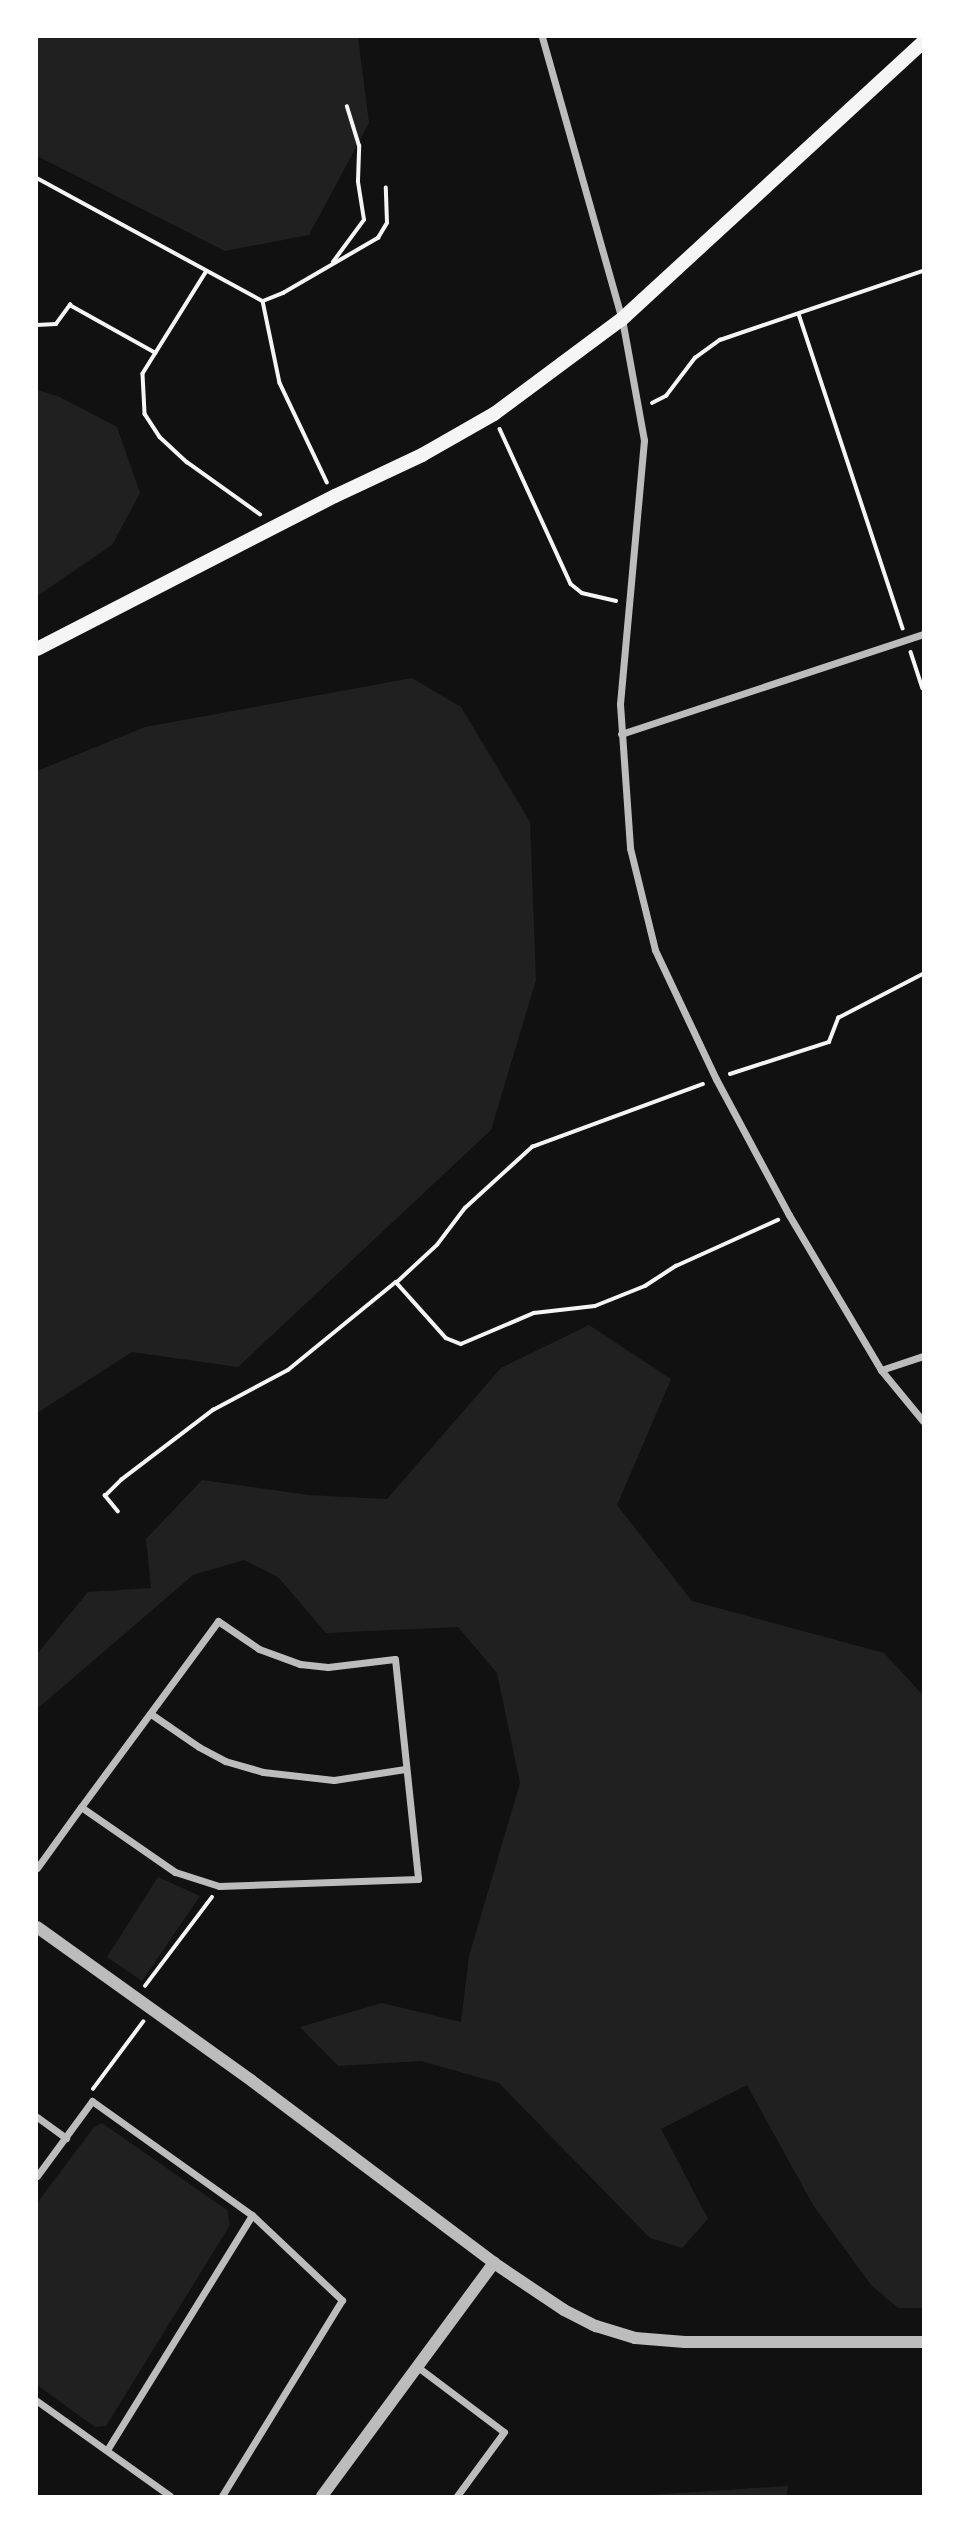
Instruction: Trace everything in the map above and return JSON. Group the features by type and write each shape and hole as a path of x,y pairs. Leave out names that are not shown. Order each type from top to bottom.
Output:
{"main road":[{"path":"37,649 335,496 422,456 494,414 622,319 923,42"}],"street":[{"path":"542,37 622,319 644,440 620,705 630,848 655,950 716,1079 789,1215 881,1370 923,1421"},
{"path":"621,734 923,634"},
{"path":"881,1370 923,1356"},
{"path":"37,1868 81,1807 151,1714 218,1621 259,1649 300,1664 328,1667 395,1660 418,1879 219,1886 175,1872 81,1807"},
{"path":"151,1714 199,1747 225,1761 263,1772 334,1780 405,1769"},
{"path":"37,1927 252,2081 494,2263 564,2310 596,2326 635,2338 721,2344 923,2342"},
{"path":"37,2176 92,2101 252,2215 342,2300 222,2496"},
{"path":"37,2117 66,2138"},
{"path":"107,2450 252,2215"},
{"path":"322,2496 494,2263"},
{"path":"419,2368 505,2432 457,2496"},
{"path":"37,2402 167,2495"}],"path":[{"path":"330,266 364,220 358,181 359,146 347,107"},
{"path":"37,178 263,301"},
{"path":"263,301 378,238 387,223 386,188"},
{"path":"207,271 143,374 145,414 160,437 187,462 258,510 269,531"},
{"path":"638,411 666,396 707,346 923,271"},
{"path":"263,301 280,383 335,496"},
{"path":"37,325 56,324 70,305 156,353"},
{"path":"799,314 923,688"},
{"path":"494,414 571,584 582,593 631,605"},
{"path":"118,1512 105,1496 121,1480 213,1410 288,1370 397,1282 437,1244 465,1208 532,1147 716,1079 829,1042 838,1018 923,974"},
{"path":"397,1282 446,1338 461,1344 534,1313 595,1306 645,1286 676,1266 789,1215"},
{"path":"136,1999 219,1886"},
{"path":"92,2101 93,2089 151,2011"}],"shaded area":[{"path":"37,37 358,37 369,123 309,235 225,251 37,156"},
{"path":"37,390 60,397 117,427 140,493 112,545 37,596"},
{"path":"412,678 461,707 530,822 536,980 491,1130 238,1367 132,1352 37,1413 37,771 145,727"},
{"path":"589,1325 671,1379 617,1505 692,1601 884,1653 923,1695 923,2308 898,2308 871,2285 813,2205 747,2085 661,2129 708,2219 682,2248 650,2238 499,2083 421,2061 338,2066 300,2027 382,2003 461,2022 469,1956 520,1783 497,1673 458,1627 326,1633 278,1577 244,1560 193,1575 37,1709 37,1654 88,1592 151,1588 146,1539 202,1480 308,1495 387,1499 501,1368"},
{"path":"158,1877 200,1896 142,1981 107,1957"},
{"path":"102,2123 227,2210 230,2225 106,2426 95,2427 37,2385 37,2203 94,2127"},
{"path":"788,2486 786,2496 637,2496 648,2495"}]}
